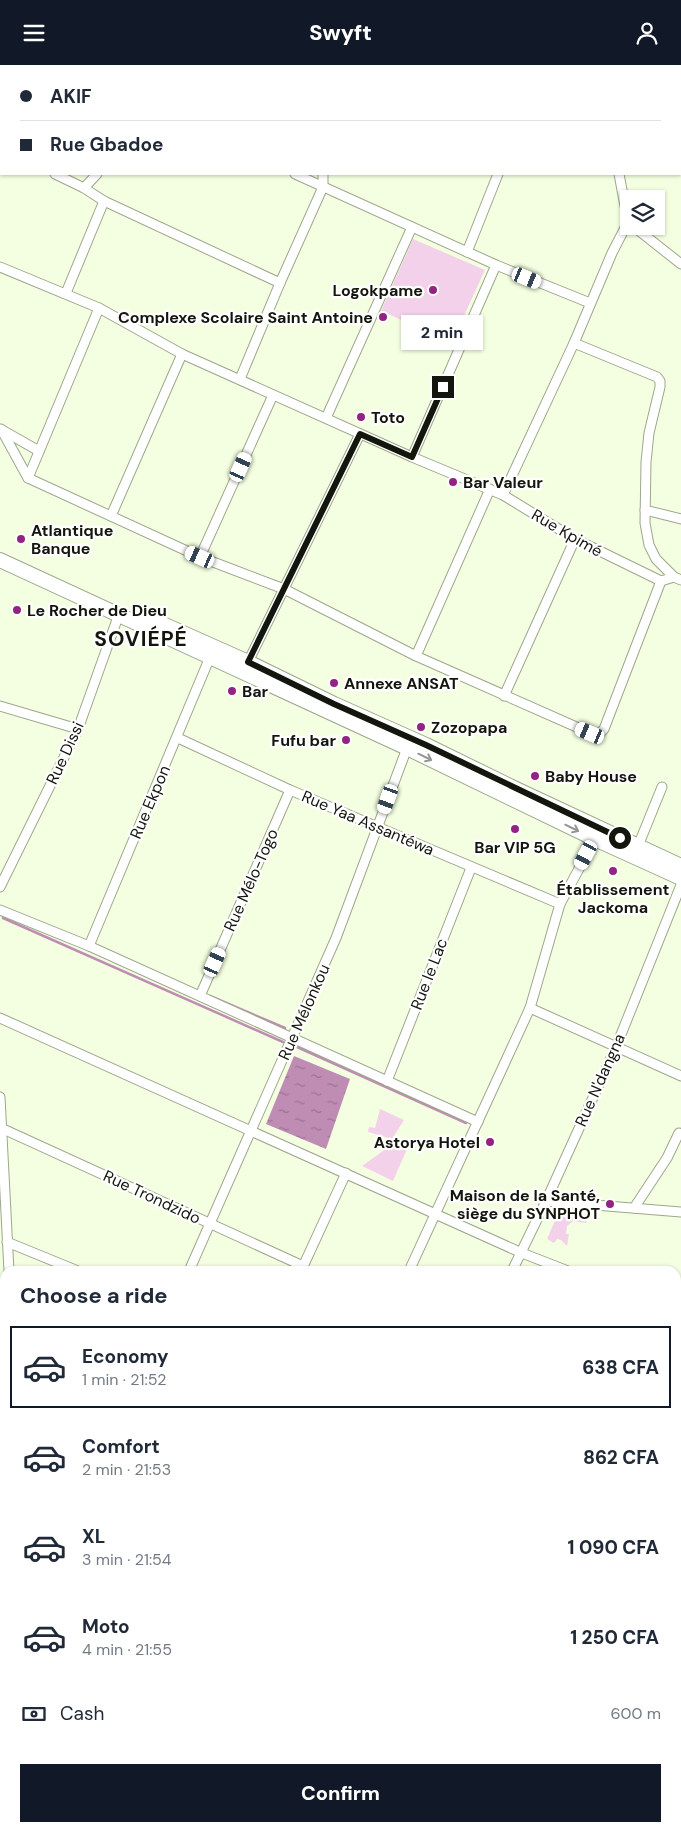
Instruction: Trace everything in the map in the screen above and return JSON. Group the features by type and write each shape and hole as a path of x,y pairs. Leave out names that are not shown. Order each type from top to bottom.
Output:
{"highway":[{"path":"0,551 245,667 334,704 595,839 681,878"},
{"path":"0,560 210,657 245,667"},
{"path":"409,743 681,866"}],"street":[{"path":"57,175 84,188 104,201 280,283"},
{"path":"84,188 96,175"},
{"path":"297,175 496,265 590,303"},
{"path":"240,379 323,187 323,175"},
{"path":"467,252 498,175"},
{"path":"619,175 623,190"},
{"path":"66,293 104,201"},
{"path":"326,419 412,227"},
{"path":"503,495 574,343 590,303 624,235"},
{"path":"644,235 681,264"},
{"path":"412,457 496,265"},
{"name":"Rue Kpimé","path":"0,267 99,308 182,354 412,457 503,495 575,539 661,581"},
{"path":"28,478 99,308"},
{"path":"574,343 657,377 660,381 649,433 645,510 649,545 656,559 677,578"},
{"path":"111,516 182,354"},
{"path":"200,557 273,395"},
{"path":"0,429 39,451"},
{"path":"0,429 28,478 200,557 284,589 416,656 590,733 599,733 604,729 661,581 677,578"},
{"path":"245,667 360,434"},
{"path":"416,656 490,489"},
{"path":"645,510 681,519"},
{"path":"504,696 575,539"},
{"name":"Rue Dissi","path":"0,887 78,729 119,614"},
{"name":"Rue Ekpon","path":"89,946 178,738 210,657"},
{"path":"0,706 78,729"},
{"name":"Rue Yaa Assantéwa","path":"178,738 290,790 560,904"},
{"name":"Rue Mélonkou","path":"191,1266 336,938 409,743"},
{"path":"638,846 662,787"},
{"name":"Rue Mélo-Togo","path":"200,996 290,790"},
{"path":"411,1266 530,1008 560,904 595,839"},
{"name":"Rue le Lac","path":"387,1081 472,868"},
{"name":"Rue N'dangna","path":"515,1266 616,1047 681,885"},
{"path":"0,910 89,946 478,1122"},
{"path":"530,1008 681,1075"},
{"path":"0,1018 522,1253 555,1266"},
{"path":"0,1097 9,1266"},
{"name":"Rue Trondzido","path":"2,1128 210,1223 296,1266"},
{"path":"634,1208 667,1158 679,1133"},
{"path":"303,1266 346,1173"},
{"path":"546,1201 681,1212"},
{"path":"7,1242 66,1266"}],"shaded area":[{"name":"Logokpame","path":"413,239 485,270 452,342 381,311"},
{"path":"380,1109 404,1120 392,1139 368,1132 369,1127 375,1128"},
{"path":"391,1145 400,1145 407,1149 393,1181 362,1166"},
{"path":"557,1216 587,1220 586,1223 573,1221 567,1226 566,1234 569,1234 567,1246 561,1240 557,1239 554,1243 547,1239"}],"water":[{"path":"294,1056 350,1079 326,1149 266,1124"}],"waterway":[{"path":"3,918 283,1042"},
{"path":"210,996 285,1028"},
{"path":"297,1047 466,1123"}],"place":[{"name":"Logokpame","path":"433,290"},
{"name":"Complexe Scolaire Saint Antoine","path":"383,317"},
{"name":"Toto","path":"361,417"},
{"name":"Bar Valeur","path":"453,482"},
{"name":"Atlantique Banque","path":"21,539"},
{"name":"Le Rocher de Dieu","path":"17,610"},
{"name":"Annexe ANSAT","path":"334,683"},
{"name":"Bar","path":"232,691"},
{"name":"Zozopapa","path":"421,727"},
{"name":"Fufu bar","path":"346,740"},
{"name":"Baby House","path":"535,776"},
{"name":"Bar VIP 5G","path":"515,829"},
{"name":"Établissement Jackoma","path":"613,871"},
{"name":"Astorya Hotel","path":"490,1142"},
{"name":"Maison de la Santé, siège du SYNPHOT","path":"610,1204"}],"district":[{"name":"SOVIÉPÉ","path":"141,639"}],"route":[{"path":"443,387 412,457 360,434 248,662 620,838"}]}
